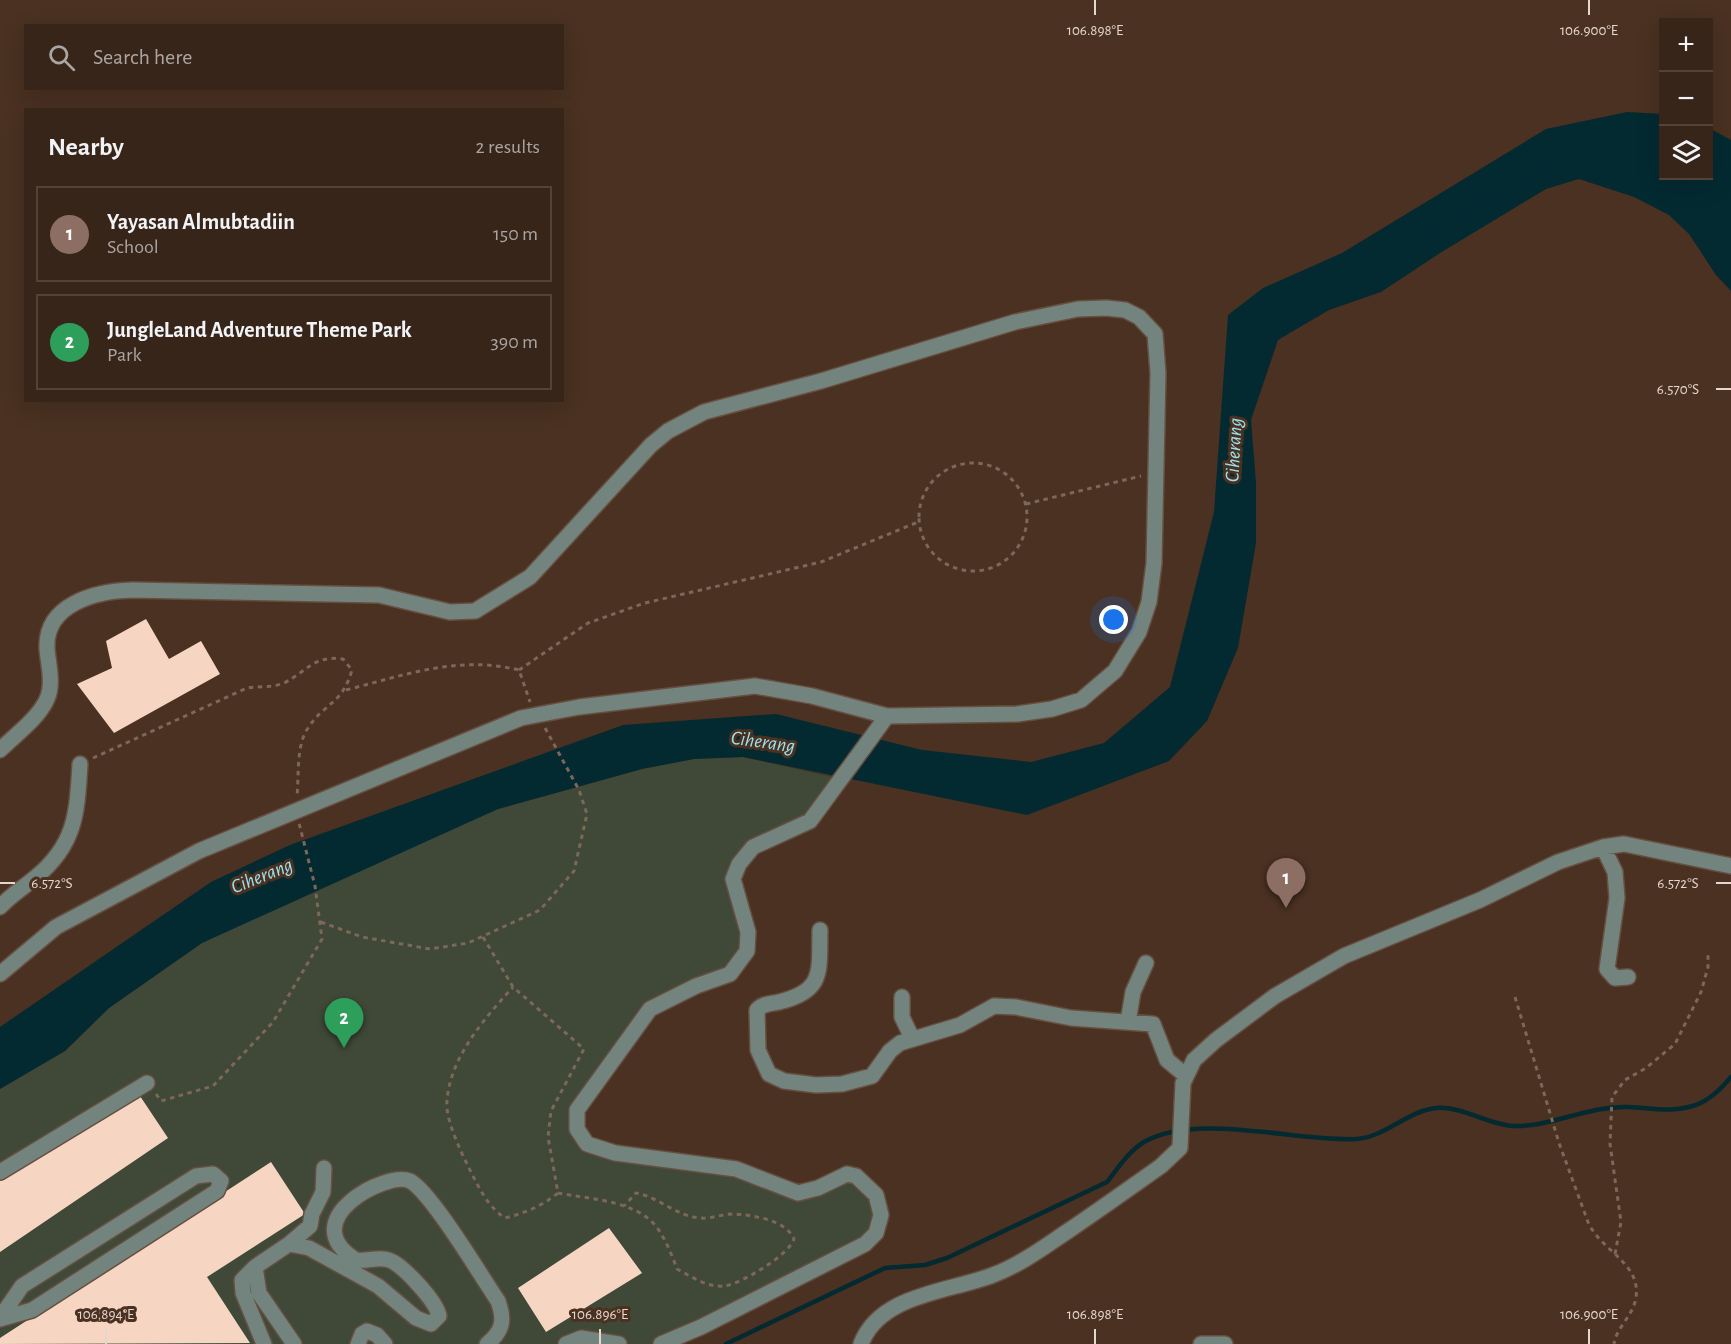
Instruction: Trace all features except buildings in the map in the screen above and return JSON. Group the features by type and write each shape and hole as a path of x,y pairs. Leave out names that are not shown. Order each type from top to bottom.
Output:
{"street":[{"path":"0,750 36,715 47,698 50,675 47,632 54,619 82,598 108,591 132,590 379,595 450,612 475,611 530,578 651,445 685,421 704,412 820,381 1015,322 1078,309 1125,310 1149,326 1155,334 1158,373 1154,563 1149,602 1139,632 1114,671 1081,700 1052,709 987,716 887,716 812,696 755,686 579,706 541,720 521,718 198,851 56,927 0,974"},
{"path":"661,1344 701,1327 842,1258 865,1244 876,1233 881,1215 876,1195 856,1176 847,1174 818,1188 798,1193 736,1169 615,1153 587,1144 577,1129 577,1110 650,1009 696,986 729,974 747,951 748,932 734,879 739,864 753,847 810,821 887,716"},
{"path":"0,907 10,895 51,862 68,841 75,823 80,764"},
{"path":"861,1344 873,1321 888,1310 930,1294 993,1275 1046,1246 1161,1166 1177,1152 1185,1075 1194,1060 1216,1040 1275,996 1336,960 1480,900 1558,862 1603,847 1624,844 1731,866"},
{"path":"1603,847 1615,872 1617,898 1607,969 1615,978 1629,977"},
{"path":"820,930 820,967 812,987 801,996 765,1005 757,1011 758,1050 769,1074 775,1078 799,1084 842,1084 859,1081 872,1076 890,1051 912,1038 960,1025 983,1010 1002,1005 1071,1018 1154,1025 1167,1060 1185,1075"},
{"path":"1128,1022 1133,992 1146,963"},
{"path":"902,997 902,1017 912,1038"},
{"path":"0,1172 147,1083"},
{"path":"264,1344 242,1286 242,1280 255,1267 289,1244 310,1226 312,1214 321,1200 324,1168"},
{"path":"213,1174 221,1181 217,1191 32,1310 0,1318 22,1286 196,1176 213,1174"},
{"path":"289,1244 309,1248 378,1287 416,1318 430,1324 439,1316 436,1305 396,1264 382,1259 356,1260 339,1246 333,1232 333,1225 339,1213 375,1186 397,1179 411,1182 435,1209 498,1301 502,1318 501,1331 487,1344"},
{"path":"77,1251 94,1270"},
{"path":"255,1267 259,1293 294,1344"},
{"path":"358,1344 362,1334 367,1331 377,1335 385,1344"},
{"path":"566,1344 581,1338 619,1344"},
{"path":"1201,1344 1225,1344"}],"path":[{"path":"972,463 990,466 1006,474 1019,487 1026,504 1028,522 1023,539 1013,554 999,565 982,571 956,568 933,555 923,540 918,522 920,504 927,488 939,475 955,466 972,463"},
{"path":"1026,504 1156,473"},
{"path":"346,690 447,664 498,665 519,670 588,623 645,603 821,562 918,522"},
{"path":"80,764 247,688 284,683 314,662 331,657 344,659 352,670 346,690 308,727 302,740 296,810 315,886 322,939 273,1022 213,1086 161,1101 147,1083"},
{"path":"321,922 362,937 430,949 468,944 540,910 574,871 587,814 579,790 526,697 519,670"},
{"path":"483,937 513,987 584,1049 551,1111 548,1137 558,1193"},
{"path":"1615,1254 1621,1222 1610,1144 1612,1098 1625,1080 1646,1068 1676,1044 1701,992 1708,967 1708,951"},
{"path":"513,987 487,1016 453,1069 446,1103 458,1148 493,1210 505,1218 525,1213 548,1202 558,1193"},
{"path":"1515,997 1576,1192 1593,1234 1625,1262 1637,1281 1635,1302 1614,1344"},
{"path":"558,1193 624,1206 653,1222 667,1243 677,1269 707,1284 726,1286 742,1279 785,1254 794,1239 790,1230 781,1225 734,1214 701,1218 678,1212 648,1195 636,1193 624,1206"}],"green space":[{"path":"743,757 842,779 810,821 739,864 748,932 730,974 650,1009 577,1110 587,1144 736,1169 797,1193 847,1174 876,1195 876,1233 661,1344 0,1344 0,1089 65,1051 109,1008 202,943 344,873 498,809 642,769 694,759"}],"water":[{"path":"1627,112 1659,114 1659,180 1713,180 1713,130 1731,140 1731,291 1716,275 1689,234 1669,215 1634,197 1579,179 1546,189 1440,253 1381,292 1329,310 1278,340 1251,420 1256,483 1256,543 1238,648 1207,721 1169,761 1027,815 743,757 694,759 642,769 498,809 202,943 109,1008 65,1051 0,1089 0,1027 211,882 290,845 623,725 776,714 922,750 1031,762 1104,743 1170,687 1214,512 1228,315 1263,288 1342,253 1546,129"}],"waterway":[{"name":"Ciherang","path":"1407,243 1485,196 1562,155"},
{"path":"726,1344 885,1268 925,1265 947,1258 1107,1182 1133,1150 1144,1142 1166,1133 1191,1129 1219,1129 1356,1139 1377,1134 1415,1114 1436,1108 1455,1110 1503,1125 1526,1126 1614,1107 1670,1109 1696,1105 1711,1097 1731,1077"}],"place":[{"name":"Yayasan Almubtadiin","path":"1286,908"},
{"name":"JungleLand Adventure Theme Park","path":"344,1048"}]}
